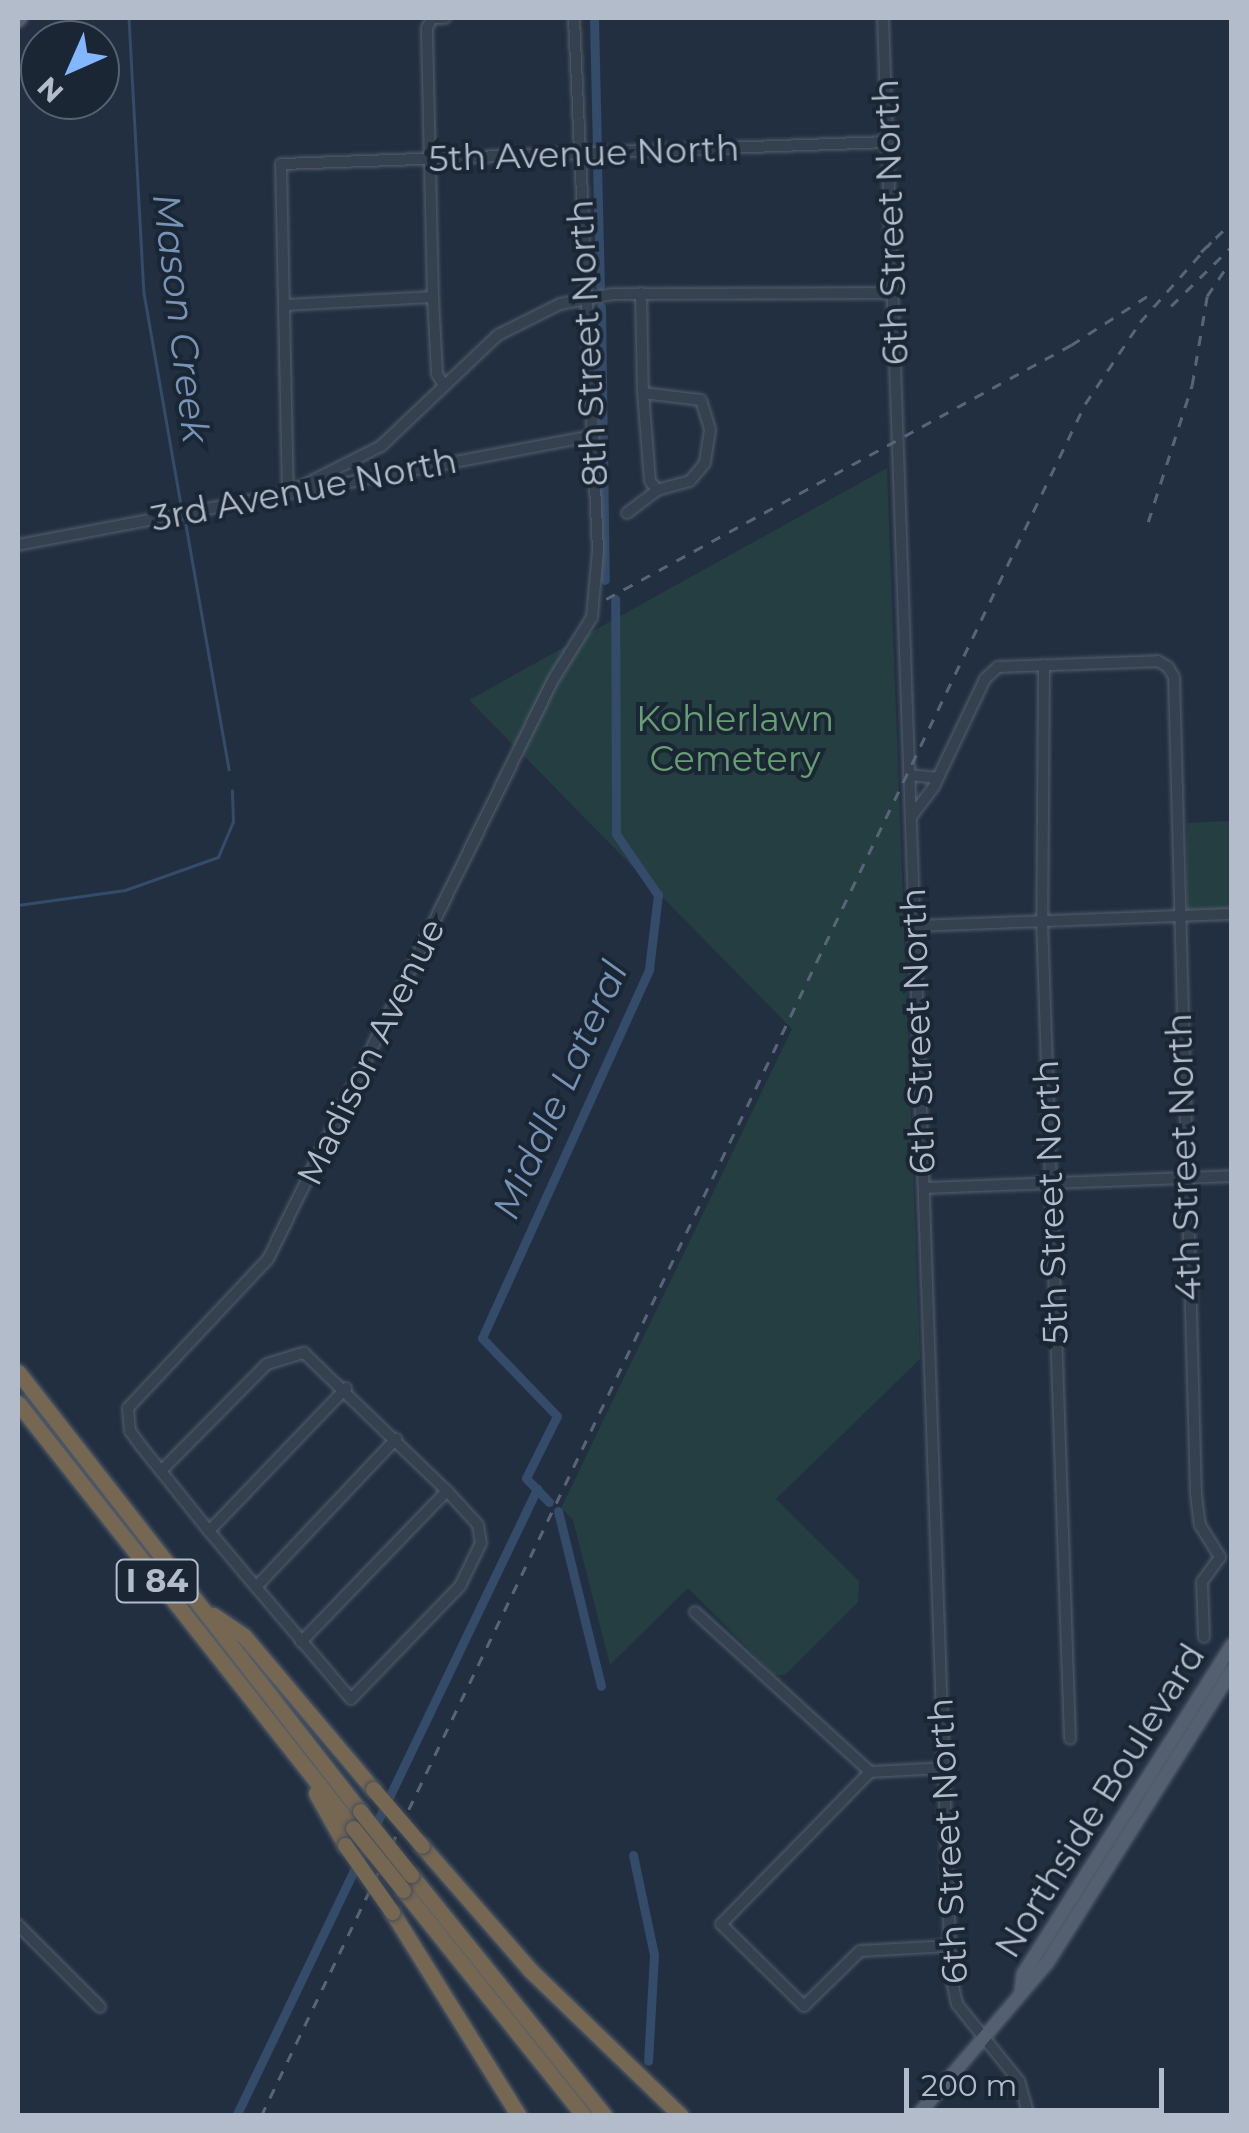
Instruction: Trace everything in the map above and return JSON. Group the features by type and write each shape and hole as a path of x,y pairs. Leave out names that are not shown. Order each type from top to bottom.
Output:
{"highway":[{"name":"I 84","path":"18,1372 360,1811 605,2116"},
{"name":"I 84","path":"18,1403 584,2116"},
{"path":"197,1604 244,1636 530,1970 680,2115"},
{"path":"297,1758 346,1844 520,2116"}],"main road":[{"name":"Northside Boulevard","path":"1021,1990 1024,1974 1232,1645"},
{"name":"Northside Boulevard","path":"916,2116 1082,1913 1232,1671"}],"street":[{"path":"443,384 437,374 428,28 432,18 445,18"},
{"name":"8th Street North","path":"564,661 595,605 592,436 574,18"},
{"name":"6th Street North","path":"883,18 950,1946 957,2004 1019,2081 1029,2116"},
{"name":"5th Avenue North","path":"286,304 281,164 888,142"},
{"path":"434,297 286,304 288,493 381,446 443,384 510,327 584,299 641,293 893,293"},
{"path":"641,293 645,454 656,490"},
{"path":"627,513 656,490 690,481 705,463 710,430 702,400 644,394"},
{"name":"3rd Avenue North","path":"18,545 592,436"},
{"name":"Madison Avenue","path":"161,1471 130,1431 128,1408 268,1260 564,661"},
{"name":"4th Street North","path":"1044,665 1158,661 1168,666 1174,677 1176,915 1196,1494 1200,1525 1220,1557"},
{"path":"911,817 938,778 990,672 1044,665"},
{"name":"5th Street North","path":"1044,665 1042,920 1070,1739"},
{"path":"909,775 938,778"},
{"path":"914,926 1232,914"},
{"path":"924,1188 1232,1176"},
{"path":"286,1353 304,1353 346,1388 478,1526 476,1557 460,1586 351,1699 161,1471 235,1396 286,1353"},
{"path":"210,1530 346,1388"},
{"path":"256,1587 396,1439"},
{"path":"302,1642 447,1490"},
{"path":"1204,1637 1202,1582 1220,1557 1232,1568"},
{"path":"695,1612 870,1772"},
{"path":"944,1768 870,1772 722,1924 804,2006 860,1951 950,1946"},
{"path":"18,1925 100,2007"}],"green space":[{"name":"Kohlerlawn Cemetery","path":"887,468 920,1359 776,1499 859,1581 858,1602 785,1675 775,1675 688,1588 610,1665 573,1520 561,1508 792,1029 469,700"},
{"path":"1231,821 1231,910 1187,911 1187,823"}],"waterway":[{"name":"Mason Creek","path":"129,18 144,293 181,504"},
{"name":"Middle Lateral","path":"594,18 597,149"},
{"name":"Middle Lateral","path":"597,165 600,286"},
{"name":"Middle Lateral","path":"601,307 605,580"},
{"name":"Mason Creek","path":"186,525 229,769"},
{"name":"Middle Lateral","path":"549,1502 526,1478 557,1416 482,1338 649,969 658,895 616,834 615,599"},
{"name":"Mason Creek","path":"18,905 125,890 218,857 233,822 232,791"},
{"path":"1232,1385 1232,1442"},
{"path":"236,2116 537,1489"},
{"name":"Middle Lateral","path":"558,1511 601,1686"},
{"name":"Middle Lateral","path":"633,1855 654,1955 648,2061"}],"railway":[{"path":"1201,252 1232,222"},
{"path":"261,2116 1085,404 1140,322 1211,242"},
{"path":"1171,306 1232,246"},
{"path":"1148,522 1192,385 1207,296 1229,263"},
{"path":"606,599 1071,345 1155,291"}]}
